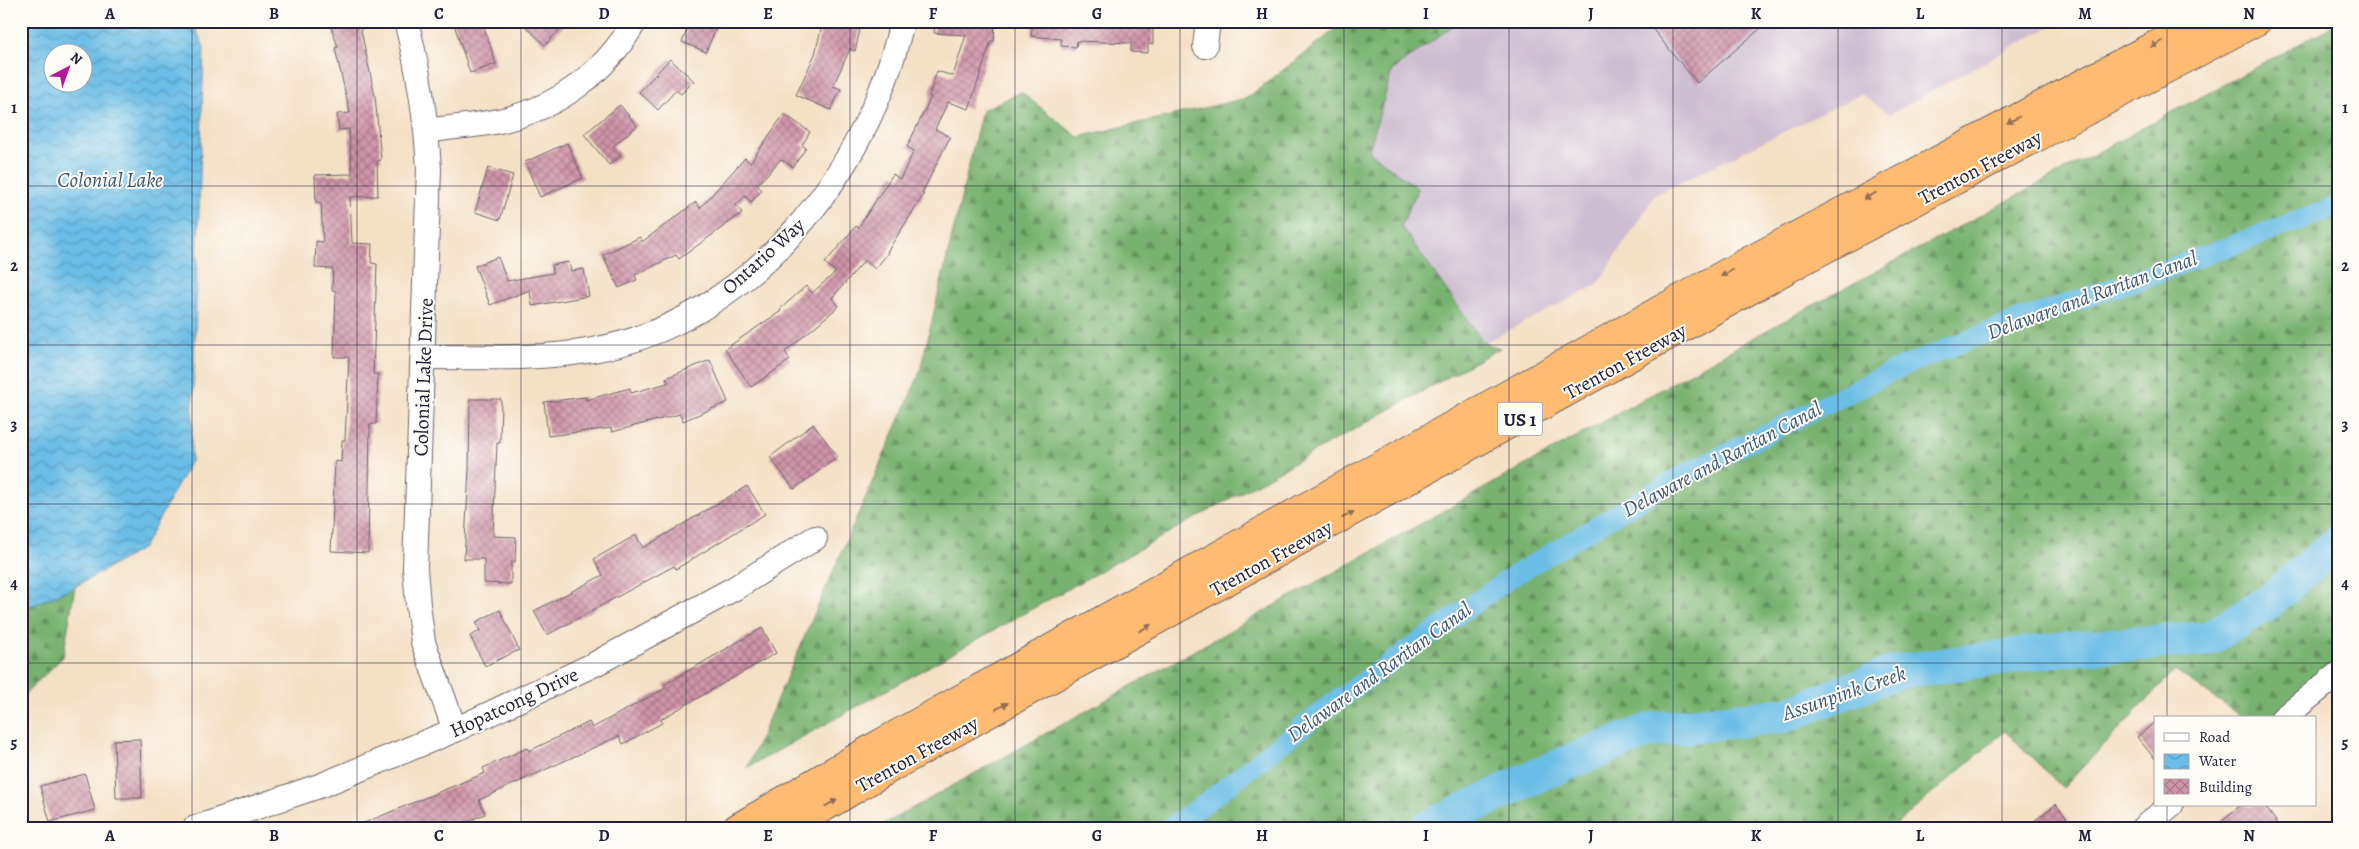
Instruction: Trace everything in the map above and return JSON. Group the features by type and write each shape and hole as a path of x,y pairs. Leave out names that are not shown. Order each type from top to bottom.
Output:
{"highway":[{"name":"Trenton Freeway","path":"737,828 881,743 1730,271 2200,21"},
{"name":"Trenton Freeway","path":"788,828 894,766 1804,260 2257,21"}],"street":[{"name":"Colonial Lake Drive","path":"406,21 414,50 426,130 429,169 424,357 415,568 424,642 455,730"},
{"path":"426,130 498,121 528,113 557,100 583,83 606,62 625,38 635,21"},
{"name":"Ontario Way","path":"424,357 553,356 595,350 636,338 676,322 708,304 743,279 778,248 810,212 839,174 863,133 882,90 897,45 902,21"},
{"path":"1205,46 1208,21"},
{"name":"Hopatcong Drive","path":"195,828 322,785 455,730 595,664 735,588 815,538"},
{"path":"2286,716 2338,674"},
{"path":"2143,828 2170,806"}],"shaded area":[{"path":"1460,21 2060,21 1890,114 1861,94 1655,195 1597,285 1484,343 1401,226 1369,151 1392,70"}],"green space":[{"path":"1346,21 1460,21 1392,70 1369,151 1418,189 1401,226 1484,343 1500,348 747,768 919,375 982,110 1021,92 1078,137 1247,98"},
{"path":"2338,23 2338,671 2269,716 2240,716 2175,670 2063,788 2005,731 1892,828 877,828 1767,330"},
{"path":"75,587 63,657 21,698 21,610"}],"water":[{"name":"Colonial Lake","path":"21,21 192,21 204,47 191,461 143,548 75,587 21,610"}],"building":[{"path":"329,21 359,21 375,96 381,160 377,161 378,196 350,197 352,243 372,244 371,263 377,264 373,374 378,374 376,424 370,424 368,553 331,551 335,461 341,462 342,440 345,440 349,357 334,357 336,291 332,290 333,269 315,268 316,241 323,242 321,203 316,203 315,175 352,174 349,129 339,130 337,114 350,113 335,48 338,47"},
{"path":"453,21 482,21 496,64 470,73"},
{"path":"520,21 568,21 545,45"},
{"path":"691,21 719,21 706,52 682,42"},
{"path":"823,21 862,21 855,51 850,49 833,86 841,89 831,110 796,95 815,54"},
{"path":"935,21 995,21 994,41 991,41 969,109 948,102 935,129 950,137 922,193 924,194 888,253 875,269 865,260 832,298 839,306 785,352 790,360 751,387 725,349 781,311 780,309 806,286 812,293 836,272 825,263 856,226 858,228 893,174 900,179 914,151 907,147 931,97 929,96 937,71 953,76 966,35 934,33"},
{"path":"1033,21 1153,21 1153,44 1148,44 1148,53 1131,52 1131,43 1077,41 1076,47 1061,46 1061,39 1031,36"},
{"path":"1646,21 1769,21 1697,83"},
{"path":"670,59 694,81 681,94 676,90 658,110 639,92"},
{"path":"620,105 637,126 613,146 621,156 609,165 584,134"},
{"path":"784,114 810,132 802,145 806,148 793,167 781,159 757,185 762,190 751,202 745,196 736,205 742,213 679,259 676,255 635,275 637,280 619,288 603,255 640,237 642,242 696,202 700,208 745,158 750,163"},
{"path":"567,143 583,178 540,197 525,162"},
{"path":"488,168 513,175 500,220 475,212"},
{"path":"498,257 507,281 553,273 552,265 569,262 571,271 584,269 589,296 532,306 530,290 490,305 475,266"},
{"path":"710,360 728,402 683,421 680,414 612,432 611,428 548,436 544,402 586,397 586,400 630,388 631,393 668,383 666,378"},
{"path":"470,399 501,399 500,443 497,443 493,536 516,537 515,562 511,562 511,584 484,583 484,559 464,559 469,470"},
{"path":"813,424 838,457 794,489 770,457"},
{"path":"747,486 765,514 676,569 674,566 547,635 534,611 603,575 594,559 636,535 643,548"},
{"path":"500,610 519,650 485,666 470,636 480,631 476,622"},
{"path":"762,628 776,653 661,719 662,723 623,744 619,736 479,800 485,814 452,828 352,828 485,773 483,768 527,748 529,751 589,722 592,728 666,688 664,685"},
{"path":"2154,723 2154,758 2137,737"},
{"path":"140,739 142,798 116,798 114,740"},
{"path":"85,774 95,810 50,822 40,786"},
{"path":"2056,804 2074,828 2025,828"},
{"path":"2240,806 2265,806 2281,828 2212,828"}],"waterway":[{"name":"Delaware and Raritan Canal","path":"1169,828 1204,804 1333,703 1510,578 1675,479 1897,369 2013,322 2138,280 2338,206"},
{"name":"Assunpink Creek","path":"1427,828 1540,774 1650,730 1786,715 1896,672 2061,649 2208,639 2268,602 2338,542"}]}
